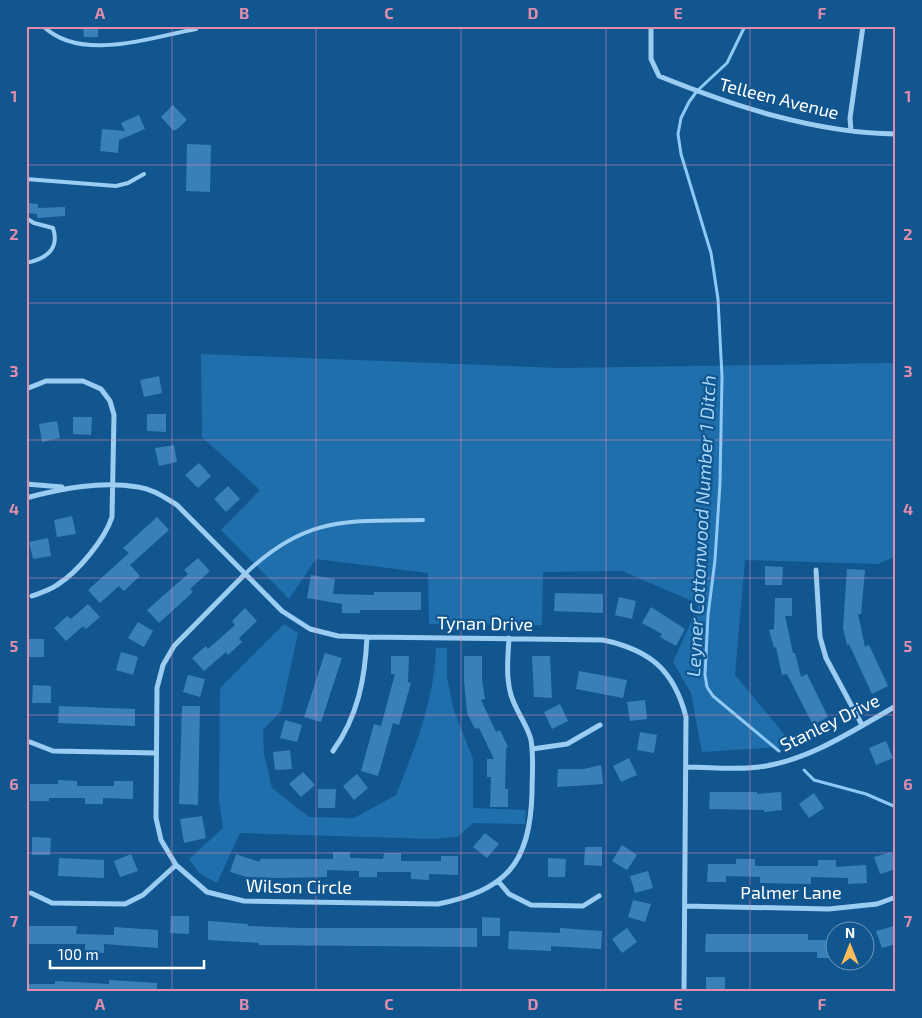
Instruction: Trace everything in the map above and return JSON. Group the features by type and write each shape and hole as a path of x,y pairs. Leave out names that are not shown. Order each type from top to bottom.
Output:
{"street":[{"name":"Telleen Avenue","path":"651,26 652,59 659,76 697,91 776,116 851,131 896,134"},
{"path":"851,131 850,118 863,26"},
{"path":"26,389 46,381 83,381 101,389 110,401 114,415 112,516 107,532 98,545 58,584 32,596"},
{"path":"26,484 67,487"},
{"name":"Tynan Drive","path":"26,498 67,487 113,485 140,487 159,494 177,505 282,611 310,629 338,636 603,640 624,644 643,653 661,666 674,683 682,703 686,725 684,992"},
{"path":"816,570 822,644 826,658 862,725"},
{"name":"Wilson Circle","path":"245,574 174,646 163,665 158,688 156,753 156,818 161,840 176,865 208,892 244,901 438,904 468,898 498,881 523,850 529,834 532,817 532,749 526,727 510,693 508,673 509,638"},
{"path":"333,751 346,734 360,700 367,637"},
{"name":"Stanley Drive","path":"686,767 758,767 777,764 807,753 896,706"},
{"path":"532,749 567,744 600,725"},
{"path":"30,742 53,751 156,753"},
{"path":"31,894 52,903 125,904 143,895 176,865"},
{"path":"498,881 509,894 518,900 532,904 583,906 599,896"},
{"name":"Palmer Lane","path":"685,906 838,908 877,904 896,897"}],"lane":[{"path":"42,26 54,37 71,42 96,45 120,44 196,29"},
{"path":"26,179 116,186 128,183 144,174"},
{"path":"26,218 34,223 53,228 55,236 54,247 48,254 39,261 26,263"},
{"path":"245,574 268,553 310,530 346,521 423,520"}],"shaded area":[{"path":"201,354 559,368 896,363 896,556 878,564 745,560 735,675 794,746 702,752 691,693 673,662 699,604 622,571 543,572 542,625 429,624 428,573 316,559 289,599 221,530 260,490 202,437"},
{"path":"284,624 298,633 281,711 263,730 264,754 272,788 309,817 354,818 396,795 417,741 428,705 435,668 436,648 447,648 447,678 454,711 473,759 473,808 526,810 525,824 473,823 457,837 433,839 240,833 217,883 199,873 189,859 223,828 219,801 220,688"}],"building":[{"path":"83,26 98,26 98,37 84,37"},
{"path":"173,105 187,120 176,130 173,130 161,117"},
{"path":"139,115 145,129 119,140 118,153 100,151 102,129 125,131 121,123"},
{"path":"187,144 211,145 210,192 186,191"},
{"path":"27,203 38,204 38,208 65,207 65,216 37,218 37,214 27,213"},
{"path":"159,376 162,393 144,397 140,380"},
{"path":"147,414 166,414 166,432 147,431"},
{"path":"73,417 92,417 91,435 73,434"},
{"path":"57,421 60,438 42,442 39,424"},
{"path":"174,445 177,462 159,466 155,448"},
{"path":"199,463 211,476 198,488 185,475"},
{"path":"228,486 240,499 226,512 214,499"},
{"path":"72,516 76,534 57,537 54,520"},
{"path":"157,517 169,530 130,565 140,576 124,591 119,586 100,603 88,590 129,553 123,548"},
{"path":"48,538 51,556 33,559 29,542"},
{"path":"198,558 210,571 190,589 193,592 159,623 147,610 188,574 184,570"},
{"path":"765,566 783,567 782,585 765,585"},
{"path":"847,569 865,570 861,614 858,614 865,647 869,645 888,686 872,694 849,644 847,645 843,628"},
{"path":"311,575 335,579 333,594 374,595 374,592 421,592 421,610 360,610 360,613 342,613 342,604 307,598"},
{"path":"555,593 603,594 603,613 554,611"},
{"path":"619,597 636,601 632,619 615,615"},
{"path":"775,598 792,598 792,616 785,616 793,653 795,653 801,677 807,674 828,717 813,725 787,674 782,675 776,647 774,648 769,630 774,629"},
{"path":"88,604 100,617 86,629 83,626 66,641 54,628 67,616 71,619"},
{"path":"651,607 685,629 676,646 660,637 662,634 642,623"},
{"path":"245,608 257,621 239,638 242,642 228,655 226,652 204,671 192,658 206,646 208,649 235,625 232,621"},
{"path":"138,622 153,631 144,647 128,638"},
{"path":"26,639 44,639 44,657 26,657"},
{"path":"121,652 138,657 133,675 116,670"},
{"path":"325,653 342,658 321,722 304,717"},
{"path":"391,656 409,656 408,682 411,683 399,725 393,723 378,776 361,771 374,724 381,726 395,674 391,674"},
{"path":"464,656 482,656 482,680 485,699 481,700 496,732 500,730 508,747 506,748 505,789 508,789 508,807 490,807 491,777 487,777 487,759 494,759 479,728 475,729 467,713"},
{"path":"532,656 550,656 552,698 534,697"},
{"path":"579,671 627,680 623,698 576,689"},
{"path":"188,675 205,679 200,697 183,692"},
{"path":"33,685 51,686 51,703 32,703"},
{"path":"645,700 647,719 630,721 627,702"},
{"path":"560,704 568,721 552,729 544,712"},
{"path":"59,706 135,709 135,726 58,723"},
{"path":"182,706 200,706 198,805 179,804"},
{"path":"285,720 302,725 297,742 280,738"},
{"path":"640,732 657,735 654,753 637,750"},
{"path":"886,741 893,758 876,765 869,748"},
{"path":"290,750 292,769 275,770 273,752"},
{"path":"629,758 637,775 621,782 613,766"},
{"path":"601,765 603,784 557,787 558,769 584,769"},
{"path":"303,772 315,785 301,797 289,784"},
{"path":"357,774 368,788 354,800 343,786"},
{"path":"58,780 77,781 77,786 114,786 114,781 133,781 133,799 103,798 103,804 85,804 85,798 49,798 49,801 30,801 30,784 58,784"},
{"path":"318,789 336,789 335,808 318,808"},
{"path":"710,792 757,792 757,794 781,792 782,810 764,812 764,810 709,809"},
{"path":"814,793 824,808 809,818 799,804"},
{"path":"202,816 206,838 184,843 180,819"},
{"path":"485,833 499,844 487,858 473,847"},
{"path":"32,837 51,838 50,855 32,855"},
{"path":"622,845 637,855 627,870 612,861"},
{"path":"585,847 602,847 602,866 584,865"},
{"path":"333,852 350,852 350,858 383,859 384,853 401,853 401,861 441,861 441,856 458,856 458,875 429,874 429,880 411,879 411,872 377,872 377,877 359,877 359,871 327,870 327,877 277,878 247,877 230,872 236,854 260,862 260,859 333,859"},
{"path":"892,852 896,869 880,874 874,857"},
{"path":"131,854 138,871 120,877 114,861"},
{"path":"59,858 104,860 104,878 58,876"},
{"path":"548,858 566,859 565,877 548,877"},
{"path":"736,859 755,859 755,866 818,866 818,860 836,860 836,867 866,865 867,883 848,884 848,878 811,877 811,884 760,883 760,877 726,876 726,882 707,882 708,864 736,864"},
{"path":"648,871 653,888 635,893 630,876"},
{"path":"633,900 651,904 645,922 628,917"},
{"path":"171,916 189,916 189,934 170,933"},
{"path":"482,917 500,918 500,936 482,936"},
{"path":"208,921 248,924 248,926 300,928 477,928 477,947 259,945 259,943 208,940"},
{"path":"28,926 77,926 76,934 114,935 114,927 158,930 158,948 104,944 104,953 85,952 85,944 28,944"},
{"path":"894,926 896,944 882,948 876,931"},
{"path":"560,928 602,931 601,949 551,946 551,951 508,949 509,931 560,933"},
{"path":"627,928 637,942 622,953 612,939"},
{"path":"706,934 808,934 808,940 824,940 824,958 817,958 817,952 705,952"},
{"path":"706,977 725,977 725,992 706,992"},
{"path":"109,980 157,983 157,992 28,992 28,984 55,984 55,981 109,984"}],"waterway":[{"name":"Leyner Cottonwood Number 1 Ditch","path":"745,26 727,63 697,91 689,102 681,118 678,134 681,154 711,253 718,299 722,377 720,483 715,560 708,615 705,675 707,687 713,696 779,751"},
{"name":"Leyner Cottonwood Number 1 Ditch","path":"804,770 814,780 866,794 896,807"}]}
